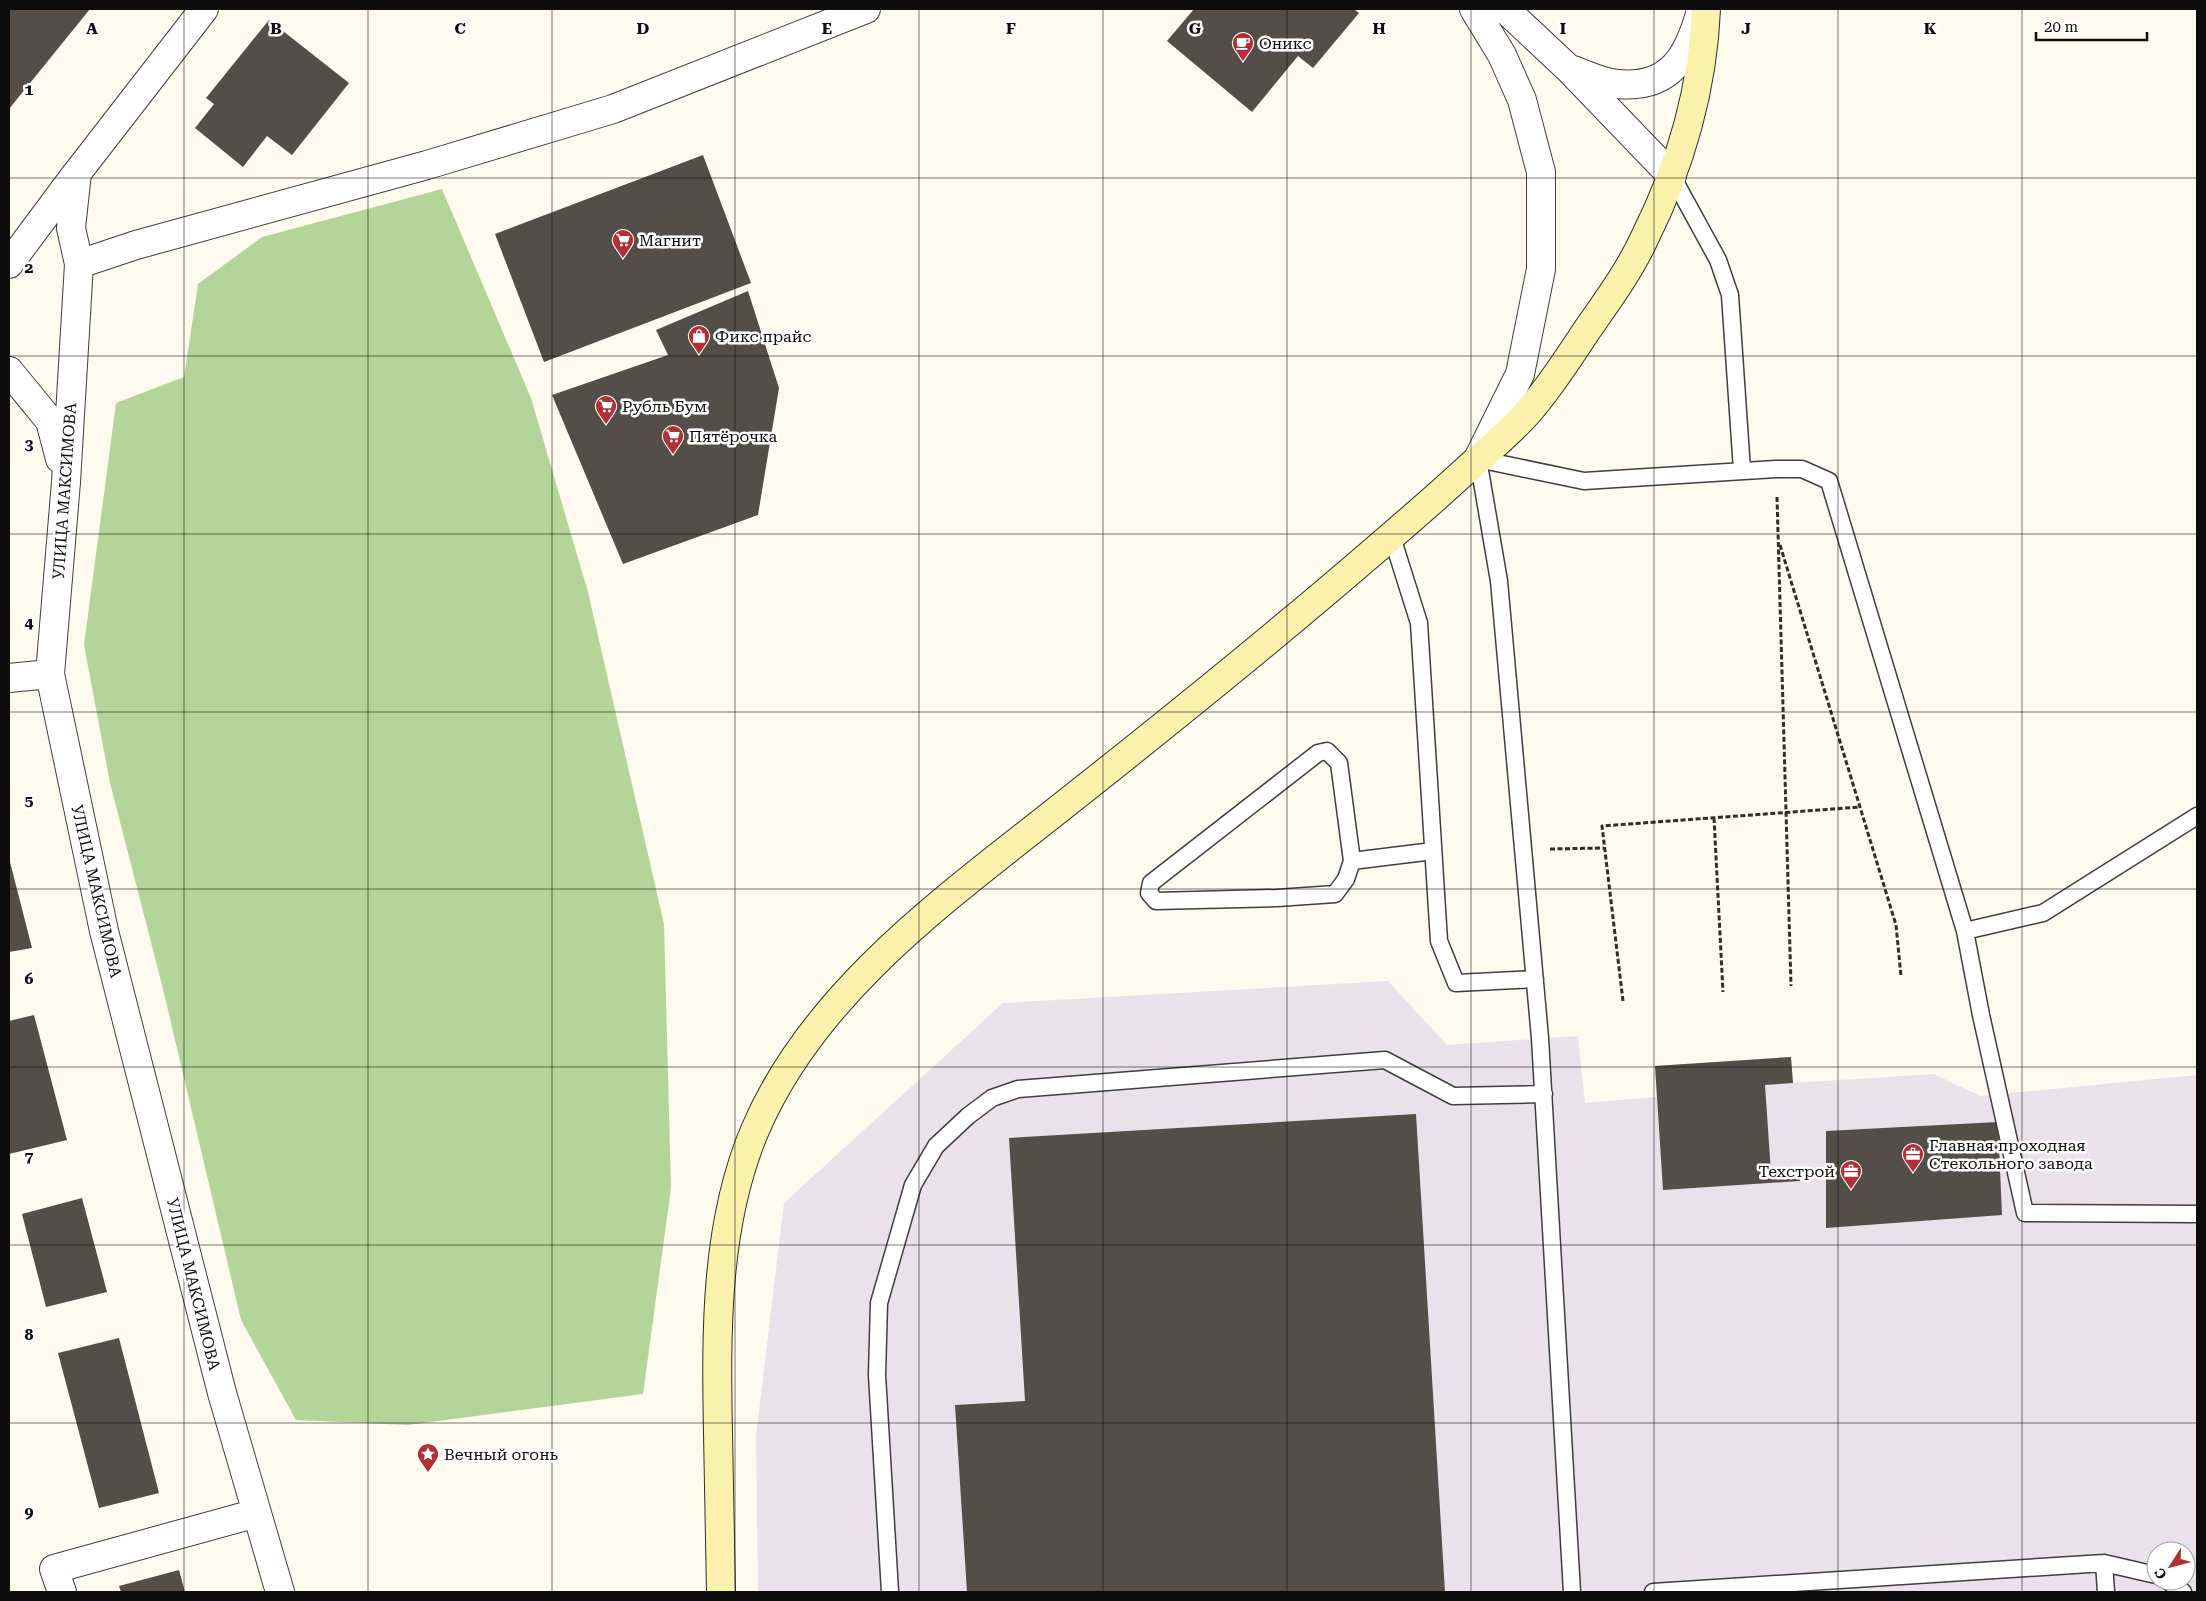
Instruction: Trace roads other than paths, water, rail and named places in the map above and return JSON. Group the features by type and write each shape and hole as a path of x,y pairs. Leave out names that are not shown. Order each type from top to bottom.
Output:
{"main road":[{"path":"721,1592 717,1372 722,1274 728,1227 739,1178 755,1130 780,1082 812,1034 845,994 867,971 921,922 975,875 1295,619 1392,537 1478,460 1529,411 1574,350 1644,240 1672,176 1698,87 1705,41 1706,9"}],"street":[{"path":"9,264 204,9"},
{"path":"79,264 136,245 427,165 613,109 866,9"},
{"path":"1474,9 1502,55 1522,100 1541,172 1541,269 1520,374 1478,460"},
{"path":"1505,9 1570,70 1672,176"},
{"path":"1570,70 1616,84 1643,83 1666,74 1683,58 1694,36 1702,9"},
{"name":"УЛИЦА МАКСИМОВА","path":"77,173 71,228 79,264 66,482 50,674 106,940 222,1393 280,1592"},
{"path":"9,371 50,420 66,482"},
{"path":"9,678 50,674"},
{"path":"62,1592 54,1569 257,1513"}],"lane":[{"path":"1672,176 1718,260 1730,295 1742,470"},
{"path":"1572,1592 1544,1094 1535,978 1499,581 1478,460 1584,481 1776,468 1802,469 1828,481 1965,931 1983,1024 2025,1213 2197,1214"},
{"path":"1392,537 1419,623 1439,941 1456,983 1535,978"},
{"path":"1327,751 1339,763 1352,862 1346,880 1335,894 1277,898 1156,901 1149,893 1151,883 1318,752 1327,751"},
{"path":"1965,931 2043,913 2197,816"},
{"path":"1352,862 1433,851"},
{"path":"890,1592 877,1375 880,1303 913,1185 936,1146 968,1116 992,1098 1018,1089 1384,1060 1453,1096 1544,1094"},
{"path":"1653,1592 1820,1587 2104,1563 2146,1573"},
{"path":"2104,1563 2106,1592"}],"place":[{"name":"Оникс","path":"1243,62"},
{"name":"Магнит","path":"623,259"},
{"name":"Фикс прайс","path":"699,355"},
{"name":"Рубль Бум","path":"606,425"},
{"name":"Пятёрочка","path":"673,455"},
{"name":"Главная проходная Стекольного завода","path":"1913,1173"},
{"name":"Техстрой","path":"1851,1190"},
{"name":"Вечный огонь","path":"428,1473"}]}
